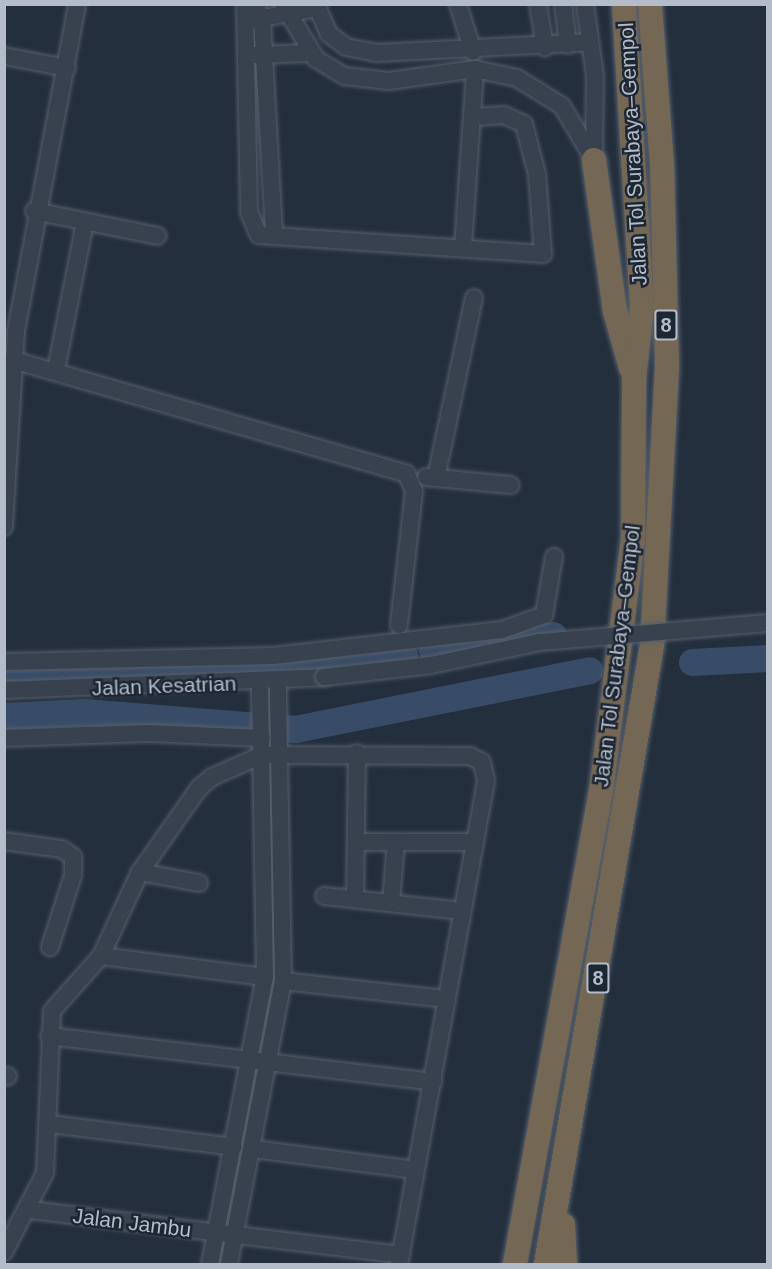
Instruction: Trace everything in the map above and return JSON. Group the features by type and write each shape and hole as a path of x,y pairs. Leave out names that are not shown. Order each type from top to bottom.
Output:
{"highway":[{"name":"Jalan Tol Surabaya–Gempol","path":"515,1264 568,987 616,693 633,540 634,379 642,308 624,4"},
{"name":"Jalan Tol Surabaya–Gempol","path":"546,1264 559,1211 647,692 652,645 667,366 662,165 650,4"},
{"path":"594,160 615,311 634,379"},
{"path":"559,1211 565,1264"}],"street":[{"path":"4,527 13,360 34,211 67,68 77,4"},
{"path":"458,4 473,52"},
{"path":"538,4 545,47"},
{"path":"563,4 568,45"},
{"path":"585,4 591,42 594,160"},
{"path":"472,117 504,115 524,124 537,174 544,252 274,236 252,230 248,184 243,13 285,11 317,6 328,34 346,47 376,53 473,52 591,42"},
{"path":"285,11 311,53 344,76 367,81 439,75 475,69 517,78 562,106 594,160"},
{"path":"259,12 264,54 274,236"},
{"path":"438,52 439,75"},
{"path":"243,56 311,53"},
{"path":"4,56 67,68"},
{"path":"464,247 475,69"},
{"path":"246,133 269,132"},
{"path":"248,184 272,181"},
{"path":"34,211 158,236"},
{"path":"56,370 85,222"},
{"path":"436,478 474,298"},
{"path":"13,360 56,370 407,474 511,485"},
{"path":"384,644 399,625 414,491 407,474"},
{"path":"318,668 384,644 411,643 502,630 537,620 547,607 554,557"},
{"path":"4,662 87,674 284,673 318,668 431,665 540,642 768,623"},
{"path":"399,625 411,643"},
{"name":"Jalan Kesatrian","path":"4,690 87,674 260,684 284,673 318,668"},
{"path":"210,1264 265,977 262,755 284,673"},
{"path":"229,1264 254,1149 283,979 279,753 267,734 260,684"},
{"path":"4,738 148,733 267,734"},
{"path":"356,899 357,753"},
{"path":"4,1252 30,1210 45,1173 50,1124 48,1036 52,1011 101,956 140,872 199,788 212,777 262,755 357,753 470,756 482,762 486,781 434,1082 400,1260"},
{"path":"4,841 62,849 73,857 73,875 50,947"},
{"path":"356,842 474,842"},
{"path":"391,903 396,842"},
{"path":"140,872 199,883"},
{"path":"324,896 462,911"},
{"path":"101,956 447,999"},
{"path":"265,977 283,979"},
{"path":"48,1036 250,1062 434,1082"},
{"path":"50,1124 234,1147"},
{"path":"238,1127 257,1131"},
{"path":"254,1149 416,1170"},
{"path":"230,1165 250,1167"},
{"name":"Jalan Jambu","path":"30,1210 235,1235 400,1260"}],"waterway":[{"path":"432,650 553,635"},
{"path":"15,672 268,668 404,656"},
{"path":"692,662 768,658"},
{"path":"4,716 84,712 295,729 589,670"}]}
